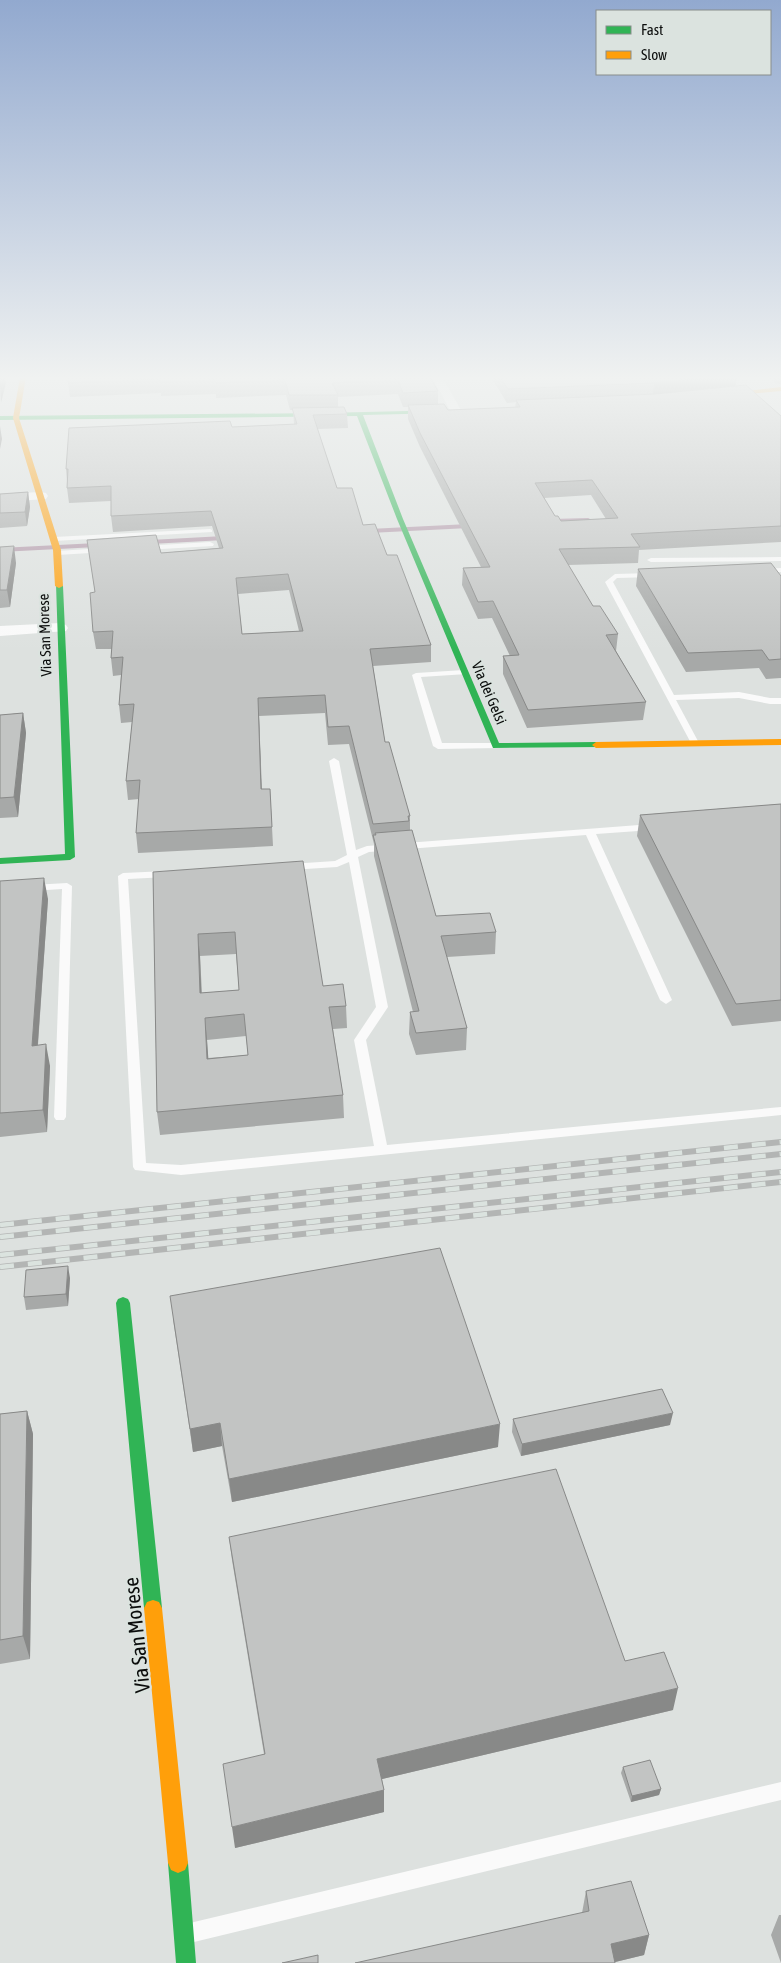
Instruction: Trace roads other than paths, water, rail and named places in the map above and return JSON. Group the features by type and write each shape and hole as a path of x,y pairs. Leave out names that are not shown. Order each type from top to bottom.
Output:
{"street":[{"name":"Via San Morese","path":"0,861 70,857 55,546 32,469"},
{"name":"Via dei Gelsi","path":"380,469 400,520 496,746 781,742"},
{"path":"0,498 41,496"},
{"path":"0,632 60,628"},
{"name":"Via San Morese","path":"123,1303 185,1934 186,1963"}],"lane":[{"path":"55,546 210,531"},
{"path":"134,548 210,544"},
{"path":"55,546 114,550"},
{"path":"651,560 781,559"},
{"path":"747,571 781,570"},
{"path":"662,574 615,576 609,582 695,743"},
{"path":"464,672 416,674 438,746 496,746"},
{"path":"671,698 739,695 770,701 781,701"},
{"path":"334,761 382,1007 360,1040 381,1150"},
{"path":"278,868 337,864 367,849 666,826"},
{"path":"590,832 666,1000"},
{"path":"181,873 123,876 140,1167 181,1170 781,1111"},
{"path":"19,889 67,886 60,1117"},
{"path":"185,1934 781,1791"}],"waterway":[{"path":"552,521 588,520"},
{"path":"369,531 469,526"},
{"path":"150,542 224,538"},
{"path":"0,550 97,545"}],"railway":[{"path":"0,1225 781,1142"},
{"path":"0,1237 781,1154"},
{"path":"0,1255 781,1172"},
{"path":"0,1267 781,1182"}]}
